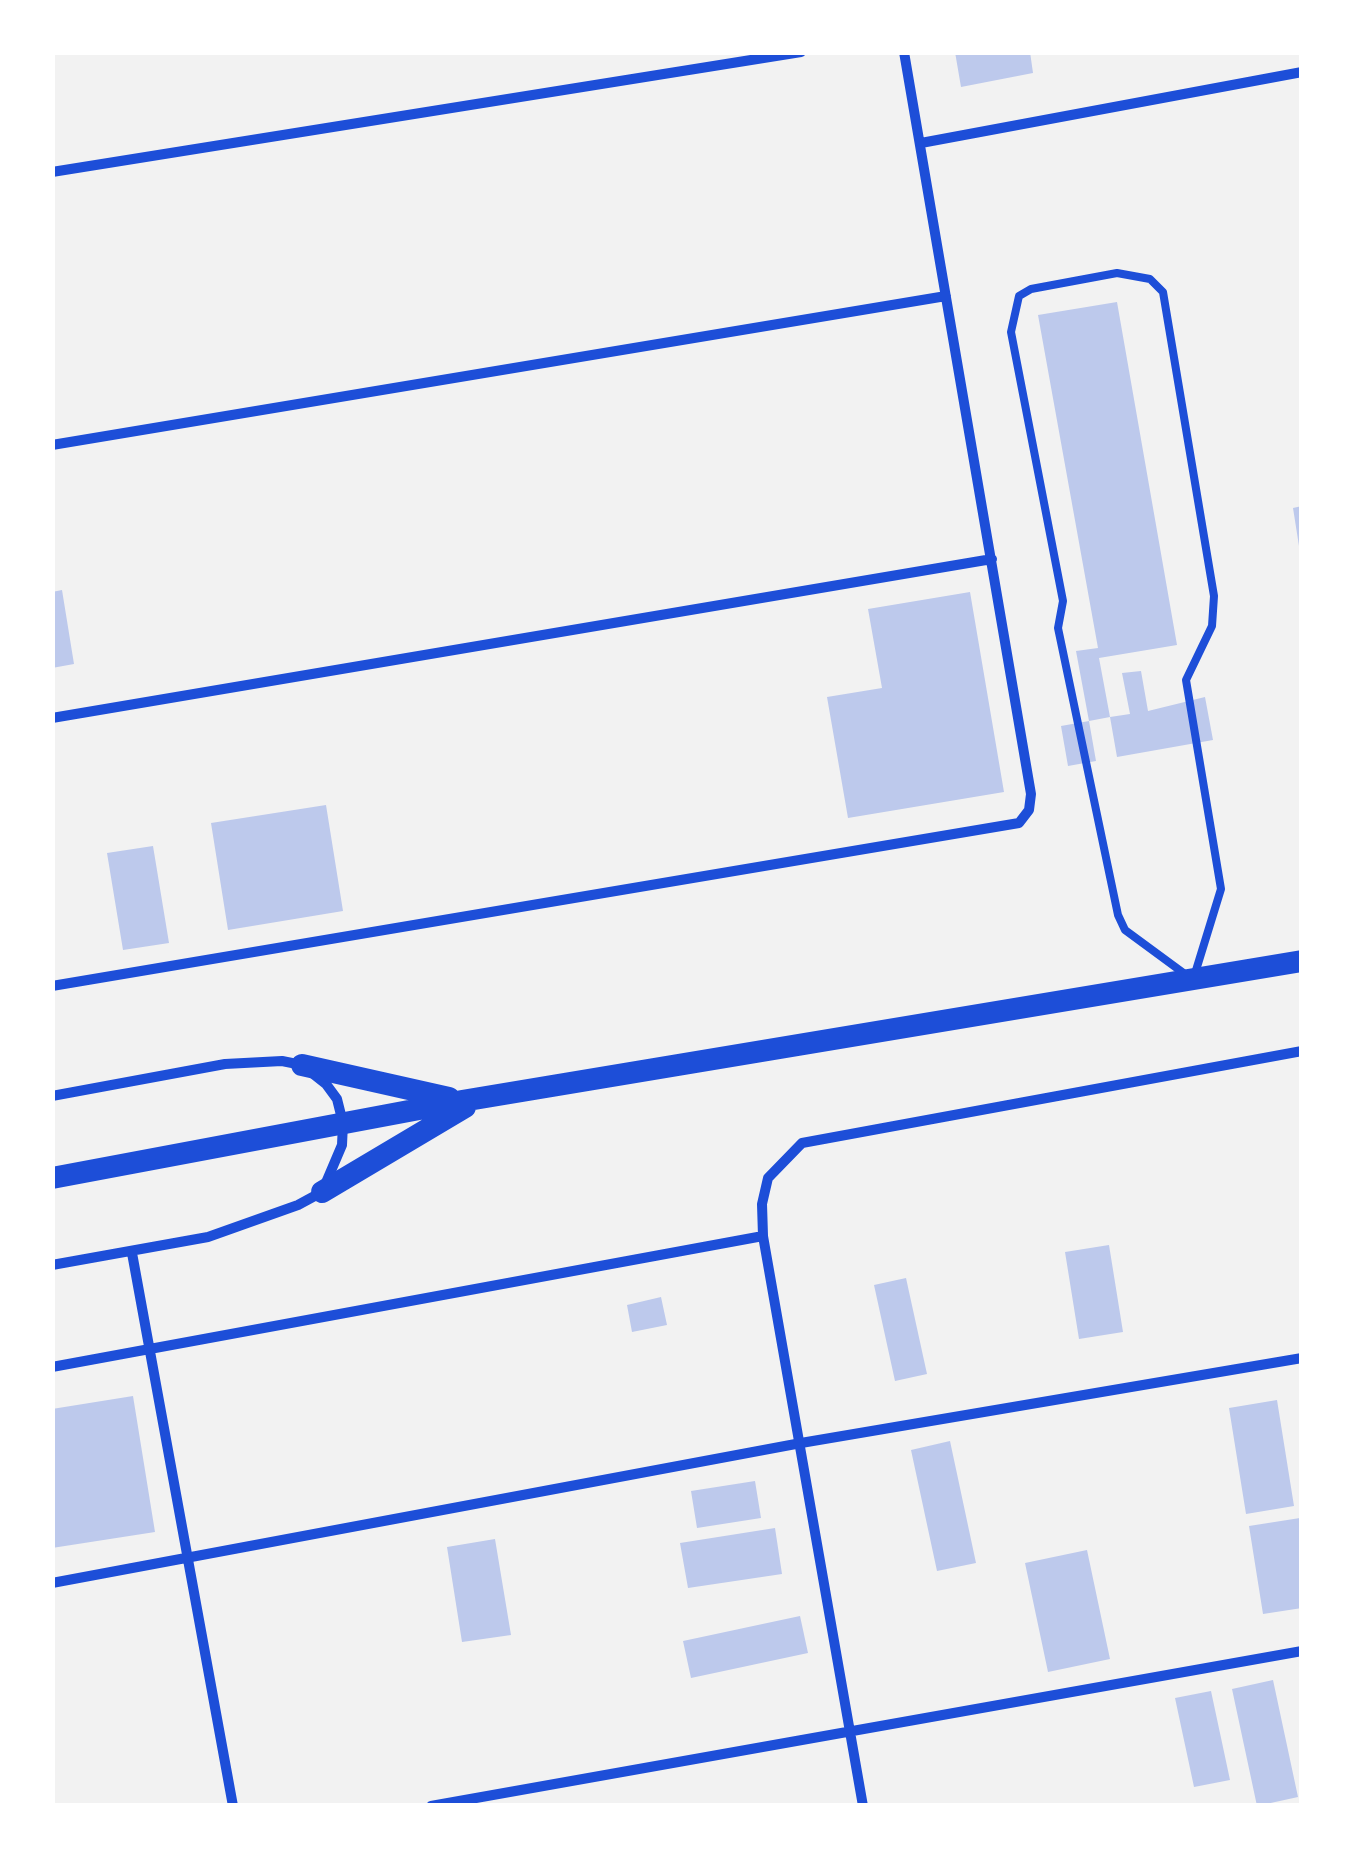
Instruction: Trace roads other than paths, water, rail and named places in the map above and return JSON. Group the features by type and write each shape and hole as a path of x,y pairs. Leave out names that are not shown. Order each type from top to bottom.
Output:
{"main road":[{"path":"52,1178 470,1100 1302,961"},
{"path":"302,1066 470,1100"},
{"path":"322,1192 470,1100"}],"street":[{"path":"52,172 801,52"},
{"path":"52,986 1019,824 1029,810 1031,794 904,52"},
{"path":"921,143 1302,72"},
{"path":"52,445 946,296"},
{"path":"52,718 992,559"},
{"path":"863,1806 763,1236 762,1204 768,1178 802,1143 1302,1051"},
{"path":"52,1096 226,1064 282,1061 302,1066 337,1099 343,1123 342,1145 322,1192 298,1205 208,1237 52,1265"},
{"path":"52,1367 763,1236"},
{"path":"132,1252 232,1806"},
{"path":"52,1583 801,1443 1302,1358"},
{"path":"431,1806 1302,1651"}],"lane":[{"path":"1117,273 1150,279 1163,292 1214,596 1212,626 1186,680 1221,889 1193,980 1125,930 1118,915 1058,628 1063,602 1011,332 1019,296 1031,289 1117,273"}]}
